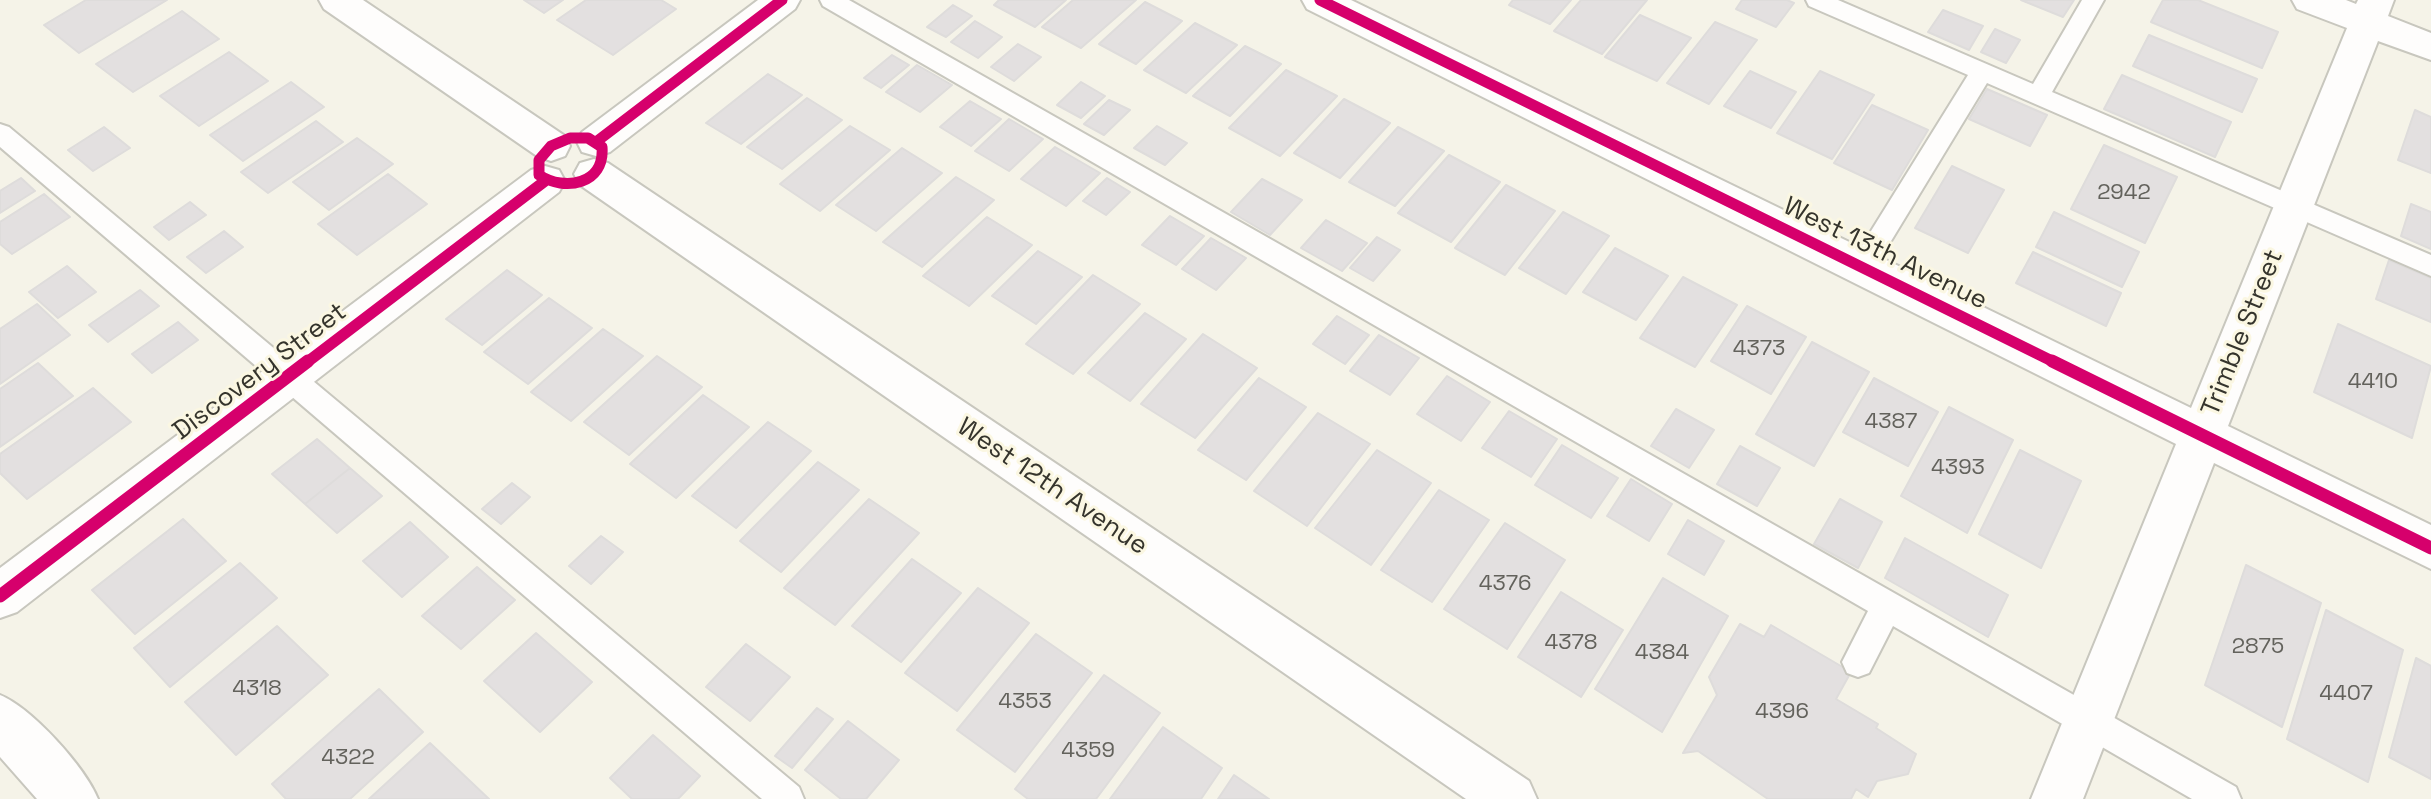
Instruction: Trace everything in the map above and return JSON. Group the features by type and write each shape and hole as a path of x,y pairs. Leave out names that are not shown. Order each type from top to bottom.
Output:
{"street":[{"path":"337,0 548,163 570,138 595,158 782,0"},
{"name":"West 13th Avenue","path":"1320,0 2431,548"},
{"path":"2310,0 2372,11 2431,47"},
{"name":"Trimble Street","path":"2057,799 2372,11"},
{"name":"West 12th Avenue","path":"595,158 1511,799"},
{"name":"Discovery Street","path":"0,596 289,379 548,163"},
{"path":"0,720 72,799"}],"lane":[{"path":"831,0 2224,799"},
{"path":"1817,0 2431,266"},
{"path":"2038,96 2093,0"},
{"path":"1862,267 1982,72"},
{"path":"0,133 787,799"},
{"path":"1858,662 1887,606"}],"building":[{"path":"86,0 167,0 79,53 44,25"},
{"path":"524,0 563,0 544,13"},
{"path":"586,0 661,0 676,9 613,55 557,20"},
{"path":"999,0 1066,0 1035,27 994,5"},
{"path":"1073,0 1136,0 1081,48 1042,27"},
{"path":"1513,0 1571,0 1550,24 1509,5"},
{"path":"1581,0 1647,0 1602,54 1554,31"},
{"path":"1742,0 1787,0 1794,3 1776,27 1736,9"},
{"path":"2021,0 2074,0 2063,17"},
{"path":"2163,0 2198,0 2278,32 2262,68 2151,22"},
{"path":"1145,2 1182,21 1136,64 1099,44"},
{"path":"953,5 972,16 946,37 927,27"},
{"path":"1943,10 1983,26 1969,50 1928,32"},
{"path":"182,11 219,39 133,92 96,64"},
{"path":"1640,15 1691,38 1657,81 1605,57"},
{"path":"975,21 1002,37 978,58 951,42"},
{"path":"1715,22 1757,40 1709,104 1667,83"},
{"path":"1195,23 1237,45 1186,93 1144,70"},
{"path":"1995,29 2020,40 2006,63 1981,52"},
{"path":"2149,35 2257,79 2242,112 2133,66"},
{"path":"1018,44 1041,57 1014,81 991,67"},
{"path":"1245,46 1281,64 1230,116 1193,96"},
{"path":"229,52 268,81 199,126 160,96"},
{"path":"892,55 909,65 881,88 864,78"},
{"path":"917,65 952,85 920,112 886,92"},
{"path":"1286,70 1337,96 1280,156 1229,128"},
{"path":"1750,71 1796,92 1771,128 1724,106"},
{"path":"1820,71 1874,95 1832,159 1777,133"},
{"path":"768,74 802,95 741,144 706,123"},
{"path":"2122,75 2231,122 2215,157 2104,109"},
{"path":"291,82 324,107 243,161 210,135"},
{"path":"1081,82 1105,96 1081,118 1057,105"},
{"path":"1987,89 2047,115 2030,146 1969,119"},
{"path":"807,98 842,120 782,169 747,147"},
{"path":"1344,99 1390,123 1340,178 1294,153"},
{"path":"1109,100 1130,110 1104,135 1084,124"},
{"path":"970,101 1001,119 971,146 940,127"},
{"path":"1872,105 1928,130 1892,190 1834,163"},
{"path":"2415,110 2431,117 2431,173 2398,160"},
{"path":"1009,119 1043,139 1009,171 975,151"},
{"path":"316,121 343,142 268,193 241,172"},
{"path":"850,126 890,150 820,211 780,184"},
{"path":"1157,126 1187,143 1165,165 1134,148"},
{"path":"104,127 130,148 93,171 68,150"},
{"path":"1398,127 1444,151 1395,206 1349,182"},
{"path":"357,138 393,164 329,210 293,182"},
{"path":"2104,145 2177,177 2145,243 2071,209"},
{"path":"1055,147 1100,173 1066,206 1021,179"},
{"path":"902,148 942,173 876,231 836,205"},
{"path":"1449,155 1500,182 1451,242 1398,213"},
{"path":"1952,166 2004,190 1968,253 1915,228"},
{"path":"388,174 427,204 357,255 318,224"},
{"path":"956,177 994,200 922,267 883,242"},
{"path":"21,178 35,191 0,213 0,191"},
{"path":"1107,178 1130,192 1106,215 1083,201"},
{"path":"1262,179 1302,200 1270,235 1231,212"},
{"path":"1506,185 1555,211 1505,275 1455,248"},
{"path":"44,194 70,217 12,254 0,244 0,222"},
{"path":"190,202 206,215 169,240 154,227"},
{"path":"2411,204 2431,212 2431,249 2401,236"},
{"path":"1563,212 1609,236 1566,294 1519,268"},
{"path":"2054,212 2139,252 2122,287 2036,247"},
{"path":"1170,216 1204,236 1176,265 1142,245"},
{"path":"987,217 1032,245 969,306 923,276"},
{"path":"1326,220 1367,243 1342,271 1301,248"},
{"path":"224,231 243,247 206,273 187,257"},
{"path":"1377,237 1400,250 1373,281 1350,268"},
{"path":"1211,238 1246,258 1216,290 1182,269"},
{"path":"1615,248 1668,276 1636,320 1583,292"},
{"path":"1038,251 1082,277 1036,324 992,296"},
{"path":"2033,252 2121,293 2106,326 2016,283"},
{"path":"2389,260 2431,278 2431,322 2376,299"},
{"path":"67,266 96,292 58,318 29,292"},
{"path":"507,270 542,295 482,345 446,319"},
{"path":"1093,275 1140,304 1073,374 1026,344"},
{"path":"1683,277 1737,305 1695,367 1640,338"},
{"path":"140,290 159,306 108,342 89,325"},
{"path":"549,298 592,328 528,384 484,352"},
{"path":"37,304 70,335 0,384 0,329"},
{"path":"1747,306 1806,337 1771,394 1711,361"},
{"path":"1145,313 1186,339 1130,401 1088,373"},
{"path":"1337,316 1369,335 1345,364 1313,344"},
{"path":"178,322 198,340 152,373 132,354"},
{"path":"2338,324 2431,366 2412,438 2314,392"},
{"path":"603,329 643,356 571,421 531,392"},
{"path":"1203,334 1257,368 1195,438 1141,404"},
{"path":"1379,335 1419,358 1390,395 1350,371"},
{"path":"1812,342 1869,372 1814,466 1756,434"},
{"path":"657,356 702,387 629,455 584,422"},
{"path":"38,363 73,396 0,447 0,389"},
{"path":"1447,376 1490,402 1461,441 1417,414"},
{"path":"1259,378 1306,407 1246,480 1198,450"},
{"path":"1874,378 1938,412 1908,466 1843,432"},
{"path":"93,388 131,422 27,499 0,473 0,454"},
{"path":"703,395 749,427 676,498 630,464"},
{"path":"1949,407 2013,440 1967,533 1901,496"},
{"path":"1676,409 1714,430 1689,468 1651,446"},
{"path":"1509,411 1557,439 1531,477 1482,448"},
{"path":"1318,413 1370,444 1307,526 1254,491"},
{"path":"768,422 811,451 736,528 692,496"},
{"path":"317,439 350,468 305,504 272,474"},
{"path":"1562,445 1618,478 1591,518 1535,485"},
{"path":"1740,446 1780,468 1757,506 1717,484"},
{"path":"1377,450 1431,483 1371,565 1315,528"},
{"path":"2020,450 2081,481 2041,568 1979,534"},
{"path":"818,462 859,490 781,572 740,541"},
{"path":"350,468 382,496 337,533 305,504"},
{"path":"1631,479 1672,504 1649,541 1607,516"},
{"path":"512,483 530,497 501,524 482,509"},
{"path":"1439,490 1489,520 1432,602 1381,570"},
{"path":"869,499 919,533 835,625 784,588"},
{"path":"1840,499 1882,522 1858,568 1814,544"},
{"path":"183,519 226,561 135,634 92,590"},
{"path":"1688,520 1724,541 1704,575 1668,554"},
{"path":"410,522 448,557 402,597 363,561"},
{"path":"1505,523 1565,560 1507,649 1444,609"},
{"path":"601,536 623,552 591,584 569,566"},
{"path":"1905,538 2008,595 1988,637 1885,578"},
{"path":"912,559 961,593 901,662 852,626"},
{"path":"240,563 277,598 170,687 134,648"},
{"path":"2246,565 2321,603 2282,727 2205,685"},
{"path":"477,567 515,600 461,649 422,616"},
{"path":"1663,578 1728,616 1662,732 1595,689"},
{"path":"978,588 1029,623 957,711 905,673"},
{"path":"1561,592 1623,630 1581,697 1518,657"},
{"path":"2326,610 2403,650 2368,782 2287,739"},
{"path":"1740,624 1764,637 1771,625 1851,672 1836,699 1878,724 1876,728 1916,754 1908,774 1877,781 1868,797 1856,789 1851,799 1768,799 1698,751 1683,753 1717,695 1709,677"},
{"path":"277,626 328,675 236,755 185,702"},
{"path":"536,633 592,682 540,732 484,681"},
{"path":"1036,634 1092,673 1015,772 957,730"},
{"path":"746,644 790,677 750,721 706,687"},
{"path":"2416,658 2431,666 2431,779 2389,757"},
{"path":"1104,675 1160,713 1096,799 1028,799 1015,789"},
{"path":"379,689 423,732 350,799 286,799 272,784"},
{"path":"817,708 833,719 792,768 775,756"},
{"path":"848,721 899,760 866,799 841,799 805,770"},
{"path":"1163,727 1222,768 1201,799 1110,799"},
{"path":"653,735 700,776 678,799 632,799 610,778"},
{"path":"430,743 489,799 369,799"},
{"path":"1234,775 1269,799 1218,799"}],"cycle path":[{"path":"596,142 782,0"},
{"path":"1320,0 2431,548"},
{"path":"570,138 588,138 602,147 603,159 599,169 592,176 571,184 548,181 539,175 539,160 551,146 570,138"},
{"path":"0,596 545,181"}]}
